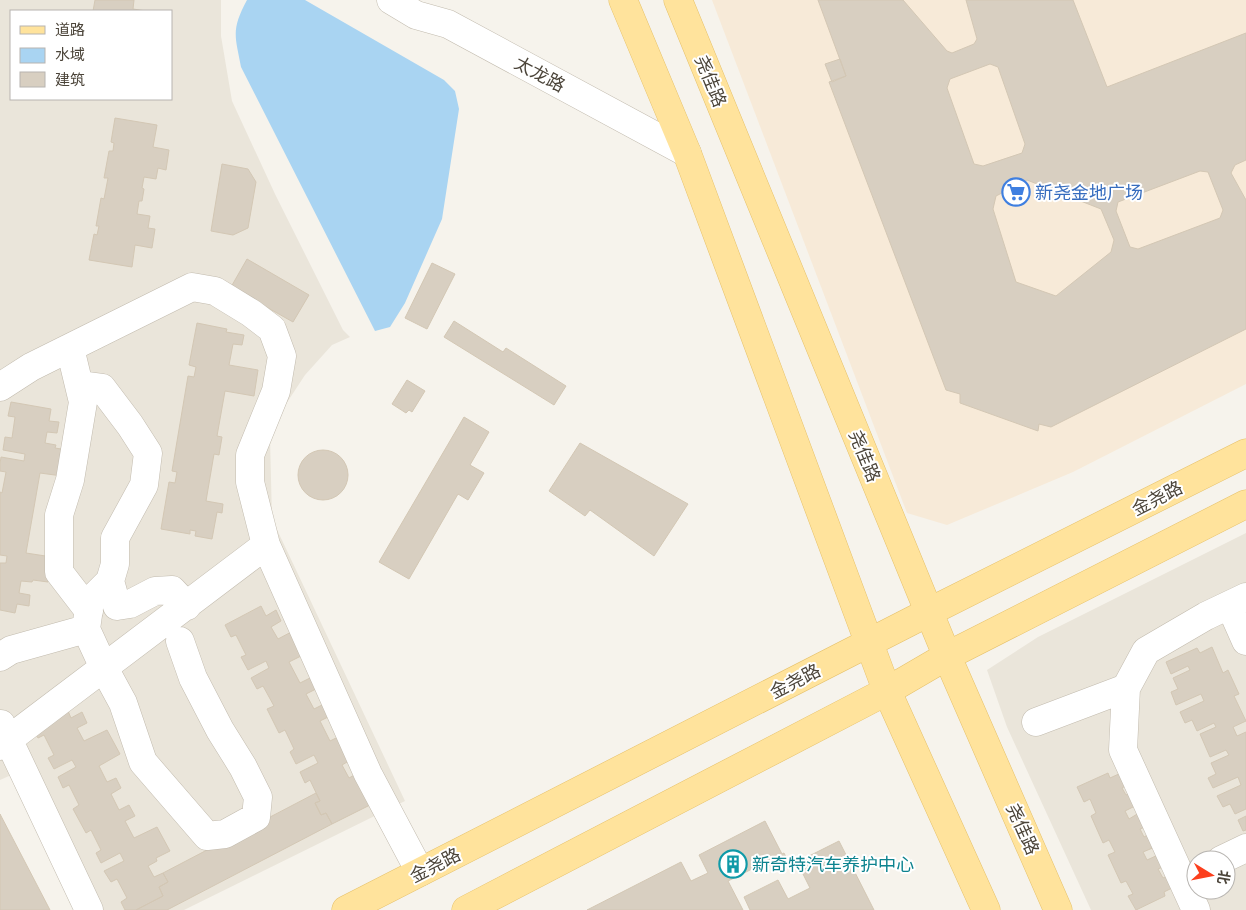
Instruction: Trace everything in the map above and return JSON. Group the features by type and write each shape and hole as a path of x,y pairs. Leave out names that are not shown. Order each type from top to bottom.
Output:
{"main road":[{"path":"623,0 687,153 887,691 986,910"},
{"name":"尧佳路","path":"678,0 929,612 1058,910"},
{"name":"金尧路","path":"346,910 929,612 1246,453"},
{"path":"466,910 887,691 948,656 1246,504"}],"street":[{"name":"太龙路","path":"391,0 416,15 448,24 687,153"},
{"path":"0,387 31,367 192,287 215,291 251,312 272,329 282,356 279,374 276,391 250,454 250,482 266,545 368,774 420,872"},
{"path":"70,348 82,402 70,480 59,515 59,572 87,620 104,668 123,703 143,762 208,836 226,834 256,817 258,797 193,678 180,641"},
{"path":"78,384 102,388 148,453 144,485 115,538 115,564 110,581 90,601 87,620"},
{"path":"88,910 3,736 104,668 266,545"},
{"path":"110,581 117,606 130,604 155,591 172,590 187,606"},
{"path":"1186,870 1123,750 1126,688 1146,651 1206,616 1238,601 1246,641"},
{"path":"0,658 11,650 87,620"},
{"path":"1036,722 1126,688"}],"shaded area":[{"path":"0,0 221,0 221,36 232,101 275,194 343,330 350,337 332,345 305,375 286,404 270,438 272,519 405,801 184,910 81,910 18,772 0,780"},
{"name":"新尧金地广场","path":"712,0 1246,0 1246,384 1073,472 947,525 907,513"},
{"path":"1246,533 1246,910 1091,910 1007,727 987,670 1038,637"}],"water":[{"path":"247,0 305,0 444,80 455,91 459,109 442,219 405,303 390,327 375,331 241,67 237,47 236,26"}],"building":[{"path":"95,0 134,0 133,9 140,10 93,10"},
{"path":"818,0 903,0 947,51 952,53 974,44 977,39 966,0 1073,0 1107,87 1246,33 1246,160 1235,165 1231,173 1246,200 1246,329 1051,427 1039,424 1038,431 960,403 960,394 946,390 829,82 846,76","holes":["990,64 998,67 1025,144 1022,153 983,166 974,164 947,88 950,79","1200,171 1208,172 1223,210 1220,218 1138,249 1130,247 1116,211 1118,202","1027,180 1101,209 1114,240 1111,252 1056,296 1016,282 993,209 996,196"]},
{"path":"840,59 846,76 832,82 825,64"},
{"path":"115,118 157,125 153,147 169,150 166,170 158,168 156,179 144,177 142,201 139,201 137,214 150,216 148,228 155,229 152,248 135,245 132,267 89,260 94,234 97,235 99,226 96,226 101,198 104,199 108,178 104,178 109,151 113,151 114,143 111,142"},
{"path":"222,164 248,169 256,182 248,228 233,235 211,231"},
{"path":"247,259 309,295 293,322 231,287"},
{"path":"432,263 455,274 427,329 405,318"},
{"path":"454,321 503,352 506,348 566,386 554,405 444,337"},
{"path":"197,323 227,329 226,332 244,335 242,345 233,344 229,365 258,370 254,396 225,391 217,436 222,437 219,455 214,454 206,501 223,504 222,513 217,512 212,539 195,536 196,531 190,530 190,534 161,529 169,482 175,483 177,472 172,471 188,376 194,377 196,367 189,365"},
{"path":"407,380 425,391 412,412 409,410 406,413 392,404"},
{"path":"11,402 51,409 49,421 59,422 57,433 47,432 45,443 56,445 55,448 67,450 62,476 40,473 26,553 52,557 48,582 21,581 19,593 30,595 29,606 17,604 15,613 0,610 0,563 6,563 7,556 0,555 0,492 2,493 6,472 0,471 1,457 24,461 25,454 3,450 5,437 12,438 15,417 8,416"},
{"path":"464,417 489,432 470,465 484,473 468,500 458,494 409,579 379,562"},
{"path":"580,443 688,504 654,556 590,510 585,516 549,491"},
{"path":"323,450 341,457 348,475 341,493 323,500 305,493 298,475 305,457"},
{"path":"261,606 266,616 276,610 281,621 271,627 278,639 295,630 307,653 289,662 300,683 310,678 316,689 306,694 314,709 324,704 330,716 320,721 330,741 342,735 354,758 342,765 349,778 358,773 374,803 332,824 326,813 321,815 315,803 320,801 310,780 305,783 300,772 318,763 314,755 296,764 290,752 294,749 285,730 279,733 267,709 274,706 263,686 257,689 251,678 269,668 266,661 248,670 241,657 246,655 236,635 231,637 225,625"},
{"path":"1212,647 1223,673 1228,670 1239,694 1234,696 1246,721 1233,727 1237,736 1246,732 1246,809 1235,814 1230,804 1223,807 1217,796 1241,785 1238,777 1213,788 1208,778 1216,774 1211,763 1229,755 1226,750 1210,757 1200,734 1216,727 1214,723 1197,731 1192,720 1185,723 1180,712 1204,701 1201,694 1176,705 1171,692 1178,689 1173,678 1190,670 1188,666 1171,674 1166,662 1197,648 1200,653"},
{"path":"68,711 71,718 82,712 87,723 77,728 84,741 107,730 120,754 99,766 107,782 116,778 121,788 111,794 119,810 129,805 135,816 125,821 134,838 157,827 170,851 156,858 157,861 148,866 154,877 163,873 168,882 159,887 163,896 136,910 125,910 121,902 127,898 117,879 111,882 104,871 124,861 120,853 101,863 96,853 101,850 91,830 86,833 73,809 79,805 69,785 63,788 58,777 76,767 72,760 54,769 48,758 54,755 44,735 38,738 33,729"},
{"path":"1108,773 1110,778 1121,773 1127,785 1122,788 1126,795 1129,794 1135,806 1125,811 1129,819 1139,813 1145,827 1140,829 1144,837 1149,834 1155,847 1143,852 1147,860 1158,855 1163,867 1158,869 1163,878 1167,876 1172,888 1164,892 1165,896 1136,910 1128,896 1133,894 1126,881 1121,883 1108,855 1115,852 1109,840 1103,843 1091,816 1096,813 1090,799 1084,802 1077,787"},
{"path":"316,793 320,801 315,803 321,815 326,813 332,824 167,910 136,910 163,896 159,887 168,882 163,873"},
{"path":"0,814 50,910 0,910"},
{"path":"1246,816 1246,830 1243,831 1238,820"},
{"name":"新奇特汽车养护中心","path":"765,821 782,854 784,853 786,857 770,866 768,861 728,881 743,910 587,910 681,862 691,881 708,873 699,855"},
{"name":"新奇特汽车养护中心","path":"839,841 874,910 750,910 744,897 778,880 788,899 810,888 797,862"}],"place":[{"name":"新尧金地广场","path":"1016,192"},
{"name":"新奇特汽车养护中心","path":"733,864"}]}
